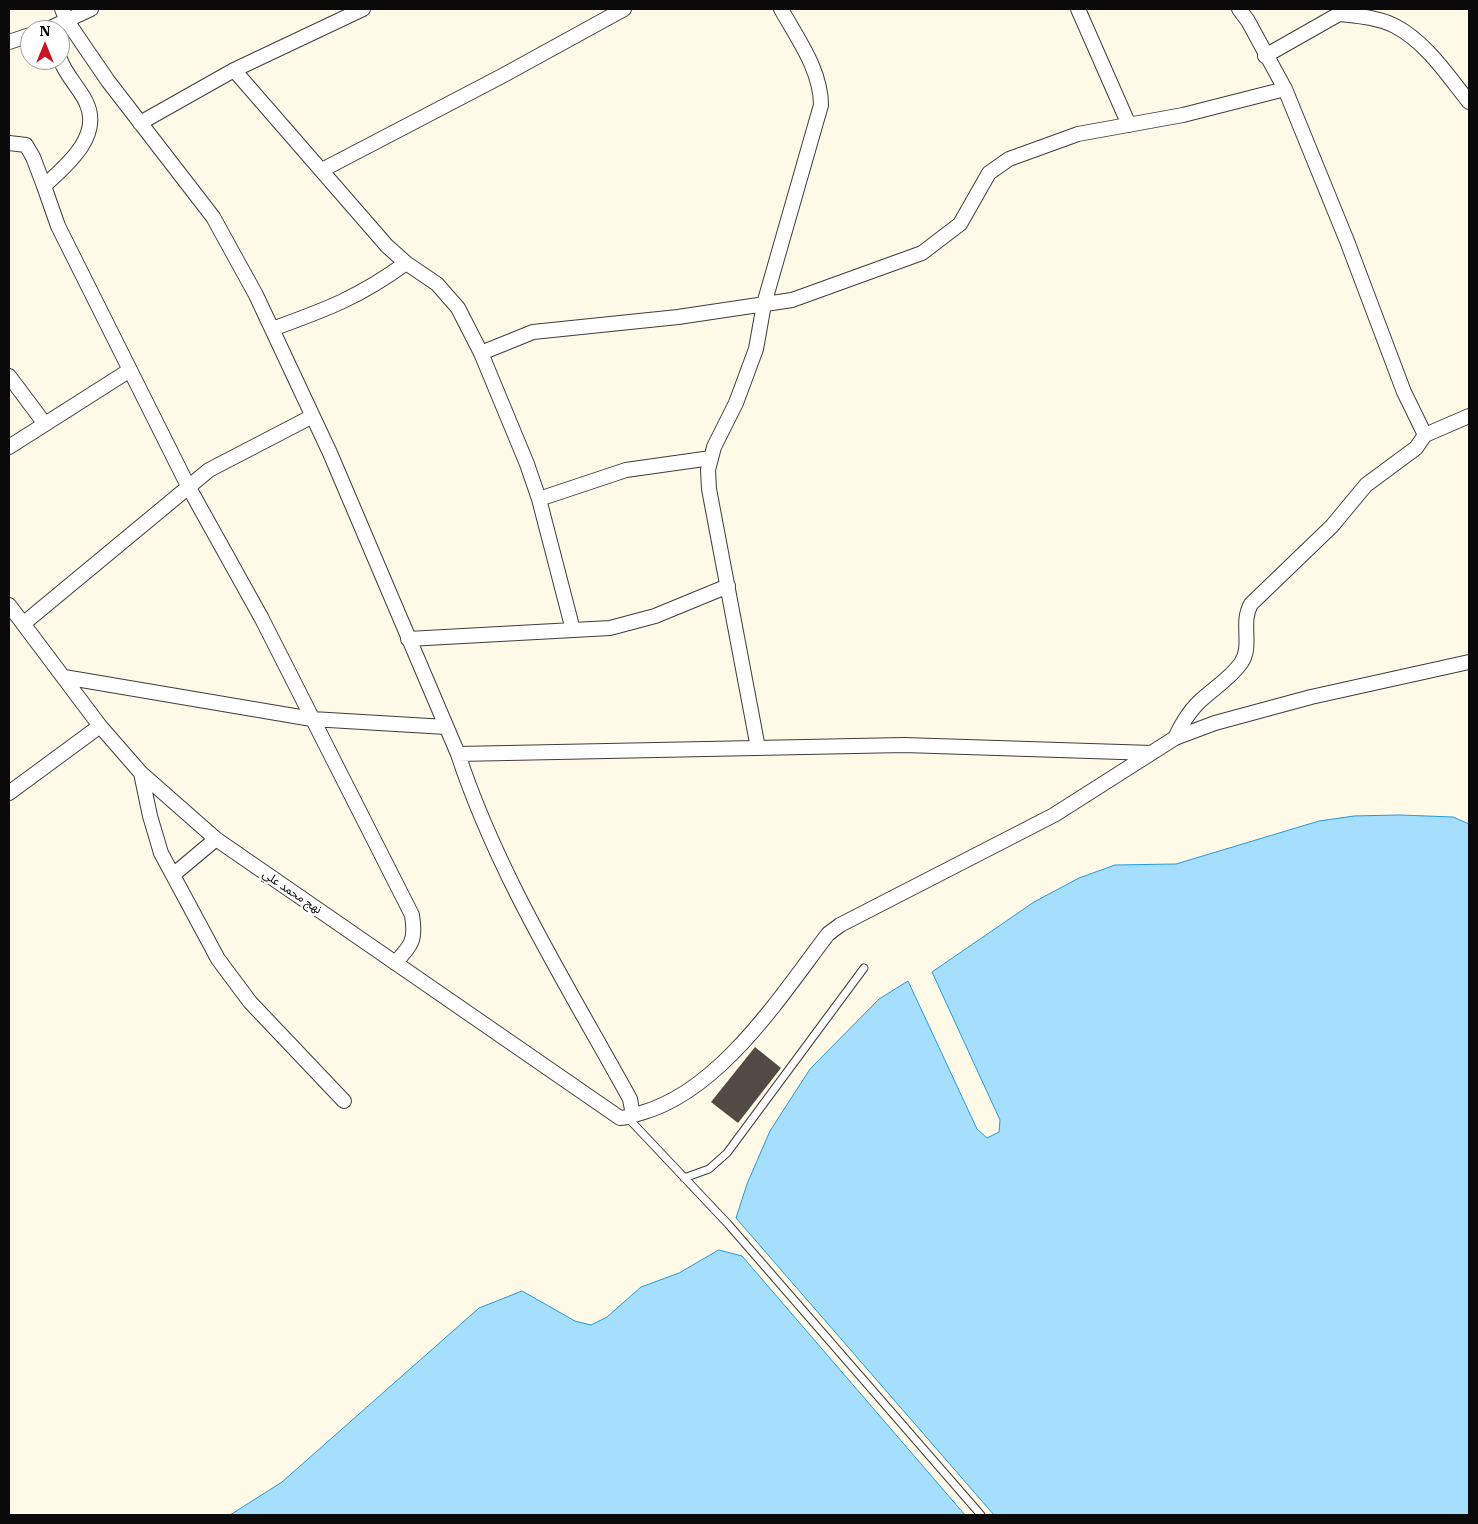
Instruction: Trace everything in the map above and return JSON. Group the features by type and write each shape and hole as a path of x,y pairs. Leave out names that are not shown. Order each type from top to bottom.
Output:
{"street":[{"path":"91,9 65,15 108,81 213,217 256,294 311,417 330,453 458,754 472,796 509,876 630,1099 631,1116 666,1104 684,1095 710,1076 758,1025 828,934 840,925 1060,811 1175,738 1215,723 1311,697 1469,662"},
{"path":"140,123 234,70 363,9"},
{"path":"322,170 502,76 624,9"},
{"path":"758,748 709,489 708,470 724,425 736,403 756,349 764,304 821,104 821,92 816,75 781,9"},
{"path":"1078,9 1128,125"},
{"path":"1239,9 1248,21 1265,56 1285,89 1347,241 1404,392 1425,435"},
{"path":"1265,56 1343,12 1372,9"},
{"path":"1343,12 1394,25 1411,36 1440,65 1469,102"},
{"path":"44,186 62,171 86,140 90,122 90,114 86,102 65,70"},
{"path":"234,70 387,246 406,263 437,284 458,308 481,354 527,464 539,499 572,630"},
{"path":"481,354 533,332 678,317 792,300 922,253 960,224 989,173 1002,162 1078,134 1183,114 1285,89"},
{"path":"9,143 20,142 29,149 58,226 188,486 262,619 412,915 415,931 411,945 395,963"},
{"path":"272,329 335,306 376,285 406,263"},
{"path":"9,447 130,370"},
{"path":"9,376 45,424"},
{"path":"1175,738 1191,710 1225,681 1241,663 1246,649 1246,614 1251,604 1332,526 1366,485 1416,448 1425,435 1469,416"},
{"path":"23,624 188,486 231,457 311,417"},
{"path":"539,499 626,470 711,458"},
{"path":"408,638 610,628 655,616 728,586"},
{"name":"نهج محمد علي","path":"9,604 100,726 141,773 216,839 612,1115 620,1118 631,1116"},
{"path":"64,677 312,719 446,727"},
{"path":"9,793 100,726"},
{"path":"458,754 904,745 1152,752"},
{"path":"141,773 156,836 173,876 218,959 250,1002 344,1101"},
{"path":"173,876 216,839"}],"lane":[{"path":"684,1178 708,1169 727,1153 864,968"},
{"path":"631,1116 684,1178 728,1224 981,1515"}],"water":[{"path":"1354,816 1453,817 1469,824 1469,1515 994,1515 736,1218 747,1184 770,1131 810,1069 879,999 908,981 977,1129 987,1138 999,1132 1000,1120 932,972 1034,902 1079,878 1115,865 1176,864 1319,821"},
{"path":"719,1250 742,1256 965,1515 230,1515 282,1482 479,1308 522,1291 575,1321 591,1325 607,1317 641,1287 679,1273"}],"building":[{"path":"755,1047 781,1068 738,1123 711,1102"}]}
